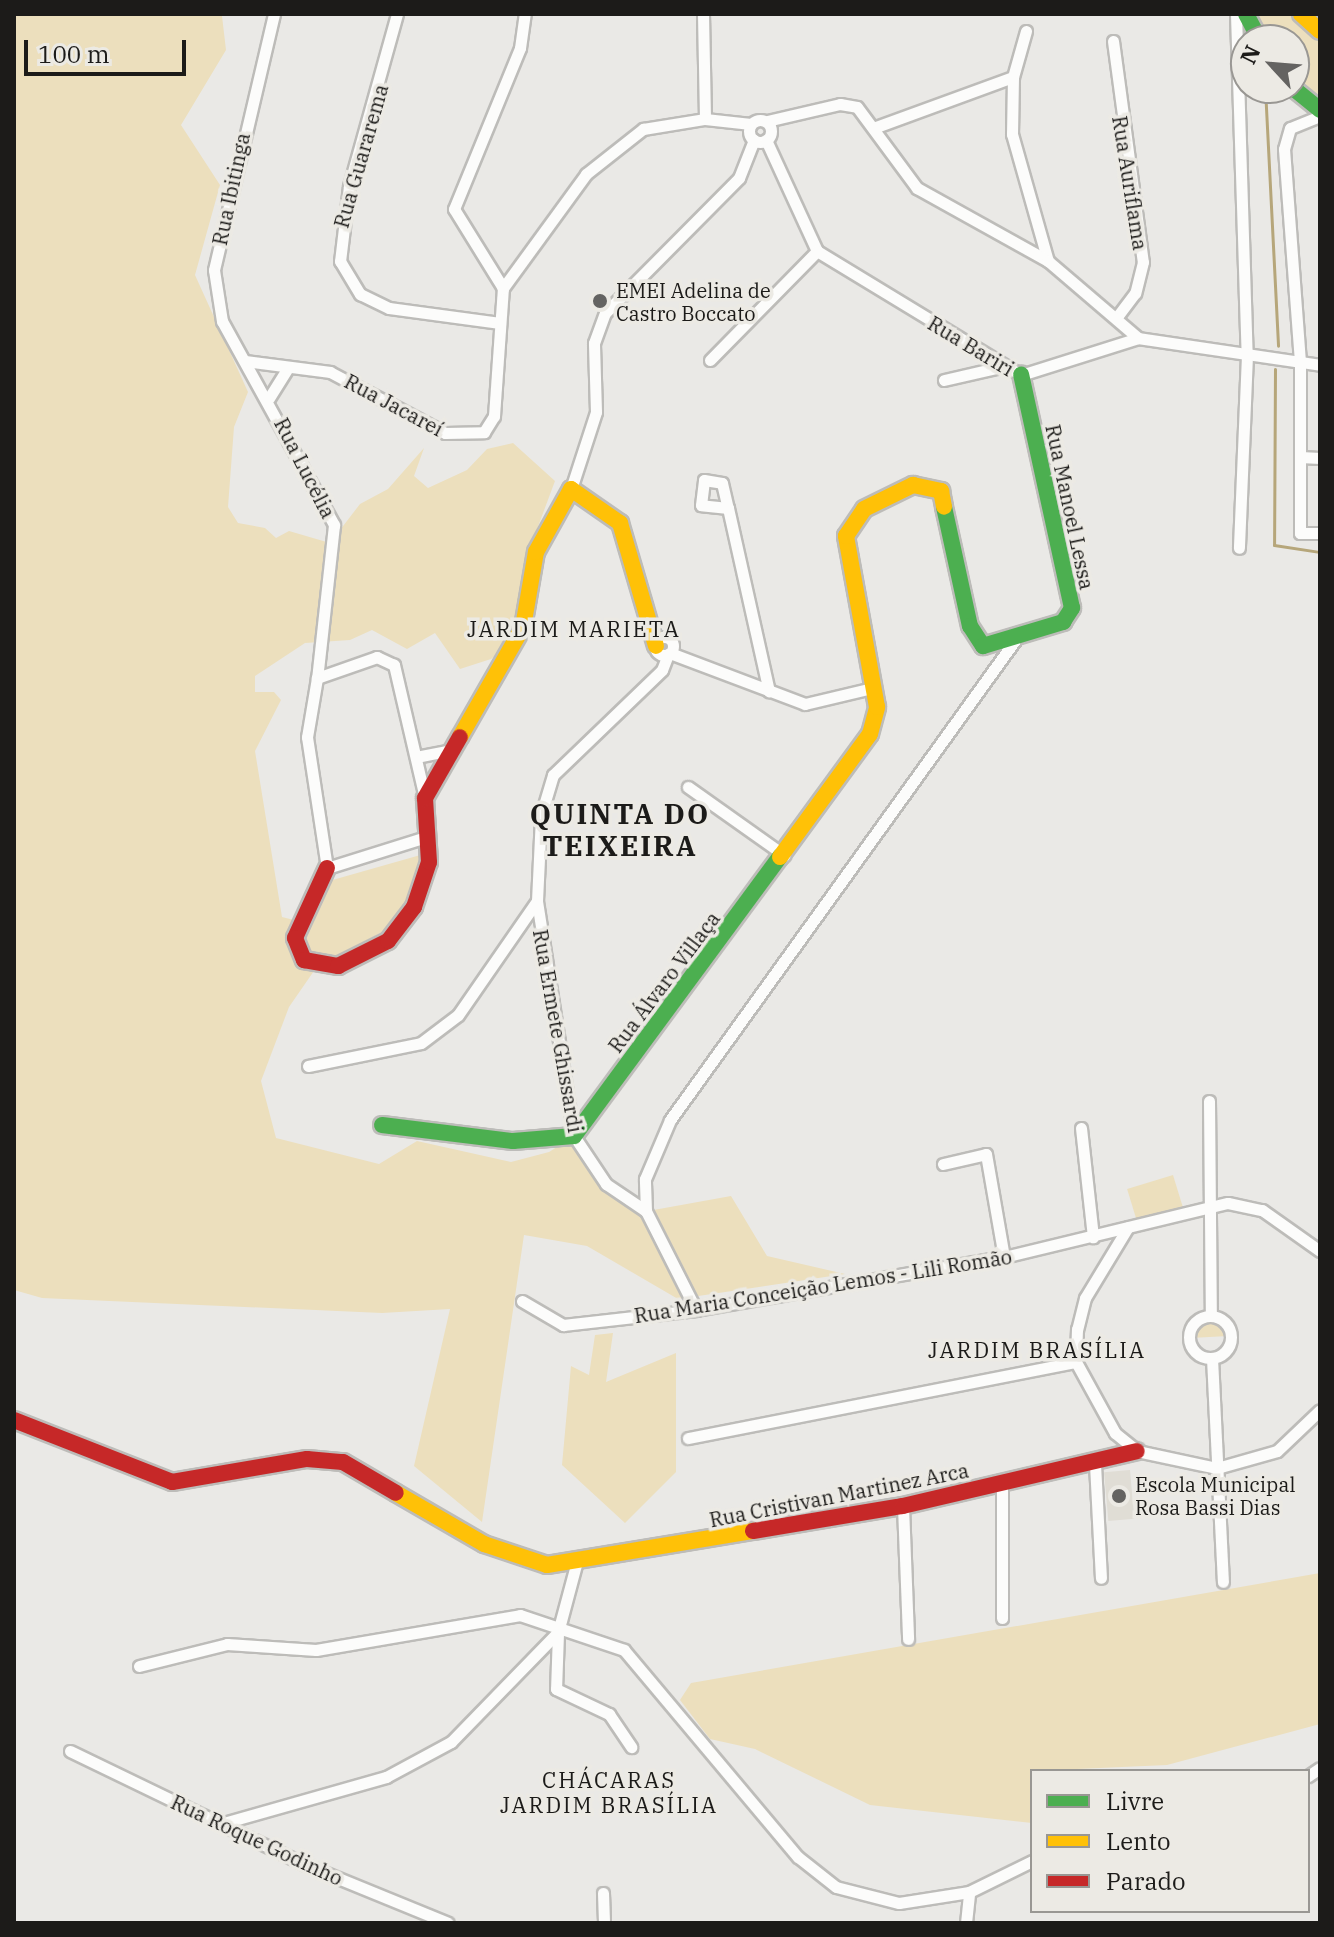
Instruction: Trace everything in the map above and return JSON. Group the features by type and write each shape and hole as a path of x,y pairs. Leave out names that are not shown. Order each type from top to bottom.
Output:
{"main road":[{"path":"1301,14 1320,31"},
{"name":"Rua Manoel Lessa","path":"872,688 846,536 852,518 913,485 935,487 946,501 976,639 983,646 1063,622 1072,608 1021,375"},
{"path":"327,868 295,938 304,960 338,966 373,952 403,925 423,888 429,836 425,798 448,751 523,627 536,552 571,489 620,523 647,625 664,647"},
{"name":"Rua Álvaro Villaça","path":"574,1136 784,855 870,734 877,707 872,688"},
{"path":"382,1125 513,1141 574,1136"},
{"name":"Rua Cristivan Martinez Arca","path":"14,1420 172,1482 307,1459 343,1462 484,1544 547,1565 576,1565 903,1506 1095,1464 1137,1451"}],"street":[{"name":"Rua Ibitinga","path":"245,361 222,321 214,270 274,14"},
{"name":"Rua Guararema","path":"397,14 349,186 340,261 360,294 389,308 500,323"},
{"path":"525,14 520,48 454,209 503,288 586,174 628,136 705,119 751,124 849,104 876,127 891,160 917,188 1048,261 1138,338 1320,365"},
{"path":"703,14 705,119"},
{"path":"1236,14 1247,355 1239,548"},
{"path":"1026,31 1013,77 1015,152 1048,261"},
{"name":"Rua Auriflama","path":"1113,41 1143,262 1135,293 1116,318"},
{"path":"876,127 1013,77"},
{"path":"1320,113 1290,128 1284,149 1300,362 1300,533 1320,533"},
{"path":"571,489 596,412 594,343 605,313 739,178 767,121"},
{"path":"710,360 817,251 751,124"},
{"name":"Rua Bariri","path":"817,251 1021,375 1138,338"},
{"name":"Rua Jacareí","path":"245,361 330,372 445,433 466,436 484,432 494,416 503,288"},
{"name":"Rua Lucélia","path":"245,361 269,398 334,525 317,678 307,737 327,868"},
{"path":"944,380 1005,366"},
{"path":"269,398 288,368"},
{"path":"1300,457 1320,458"},
{"path":"728,508 769,691"},
{"path":"646,1211 645,1179 670,1120 1018,636"},
{"path":"664,647 805,704 872,688"},
{"name":"Rua Ermete Ghissardi","path":"664,647 655,677 553,775 541,815 537,901 574,1136 606,1184 646,1211 696,1310"},
{"path":"317,678 377,657 394,665 425,798"},
{"path":"416,757 448,751"},
{"path":"688,787 784,855"},
{"path":"327,868 429,836"},
{"path":"308,1066 421,1043 443,1030 537,901"},
{"path":"1209,1101 1211,1316 1231,1337 1212,1358 1223,1582"},
{"path":"1081,1128 1093,1237"},
{"path":"943,1164 986,1154 1004,1257"},
{"path":"1209,1204 1262,1210 1320,1251"},
{"name":"Rua Maria Conceição Lemos - Lili Romão","path":"522,1301 563,1325 696,1310 1004,1257 1093,1237 1209,1204"},
{"path":"1128,1227 1085,1298 1076,1362 1102,1414 1137,1451 1217,1468 1270,1455 1320,1410"},
{"path":"1211,1316 1193,1325 1189,1338 1196,1353 1212,1358"},
{"path":"688,1438 1076,1362"},
{"path":"1095,1464 1101,1578"},
{"path":"1002,1483 1002,1618"},
{"path":"903,1506 908,1639"},
{"path":"576,1565 559,1629 556,1689 609,1714 631,1747"},
{"path":"139,1666 227,1644 316,1650 495,1615 559,1629 634,1659 817,1875 877,1902 969,1892 1030,1862"},
{"path":"220,1824 317,1800 433,1754 559,1629"},
{"name":"Rua Roque Godinho","path":"70,1751 220,1824 448,1923"},
{"path":"966,1923 969,1892"},
{"path":"603,1893 604,1923"}],"shaded area":[{"path":"14,14 222,16 226,50 181,125 220,185 195,275 248,392 234,427 228,507 238,523 265,528 276,538 289,531 330,543 360,504 388,489 424,448 414,476 428,488 467,470 487,449 513,443 555,481 530,548 512,642 491,659 460,669 435,633 407,649 372,630 350,640 305,643 255,676 255,692 274,692 281,700 255,751 282,917 302,922 329,881 424,854 413,896 391,927 316,968 289,1007 261,1081 276,1138 379,1164 417,1141 511,1162 549,1152 581,1132 608,1184 648,1211 731,1196 767,1256 845,1274 678,1299 587,1246 524,1235 482,1522 414,1466 450,1309 382,1313 42,1298 14,1290"},
{"path":"1258,14 1292,14 1302,24 1262,24"},
{"path":"1310,31 1320,41 1320,102 1310,93"},
{"path":"1173,1175 1183,1208 1137,1222 1127,1189"},
{"path":"1206,1319 1220,1321 1228,1336 1191,1338"},
{"path":"613,1333 606,1382 676,1353 676,1472 625,1523 562,1465 571,1366 589,1375 595,1335"},
{"name":"Escola Municipal Rosa Bassi Dias","path":"1130,1470 1134,1519 1108,1521 1104,1472"},
{"path":"1320,1573 1320,1724 1167,1765 1030,1769 1030,1823 870,1805 755,1749 710,1739 680,1700 691,1683"}],"waterway":[{"path":"1266,104 1278,346"},
{"path":"1275,369 1274,545 1320,552"}],"traffic: fast":[{"path":"1246,14 1251,24"},
{"path":"1310,102 1320,110"},
{"path":"944,507 970,626 983,646 1063,622 1072,608 1021,375"},
{"path":"382,1125 513,1141 574,1136 780,857"}],"traffic: slow":[{"path":"1301,14 1320,31"},
{"path":"780,857 870,734 877,707 846,536 864,509 913,485 941,491 944,507"},
{"path":"460,737 523,627 536,552 571,489 620,523 656,646"},
{"path":"396,1493 484,1544 547,1565 753,1531"}],"traffic: jam":[{"path":"327,868 295,938 304,960 338,966 388,941 414,907 429,862 425,798 460,737"},
{"path":"14,1420 172,1482 307,1459 343,1462 396,1493"},
{"path":"753,1531 903,1506 1137,1451"}],"place":[{"name":"EMEI Adelina de Castro Boccato","path":"600,301"},
{"name":"Escola Municipal Rosa Bassi Dias","path":"1119,1496"}],"district":[{"name":"JARDIM MARIETA","path":"574,629"},
{"name":"QUINTA DO TEIXEIRA","path":"620,830"},
{"name":"JARDIM BRASÍLIA","path":"1037,1350"},
{"name":"CHÁCARAS JARDIM BRASÍLIA","path":"609,1792"}]}
